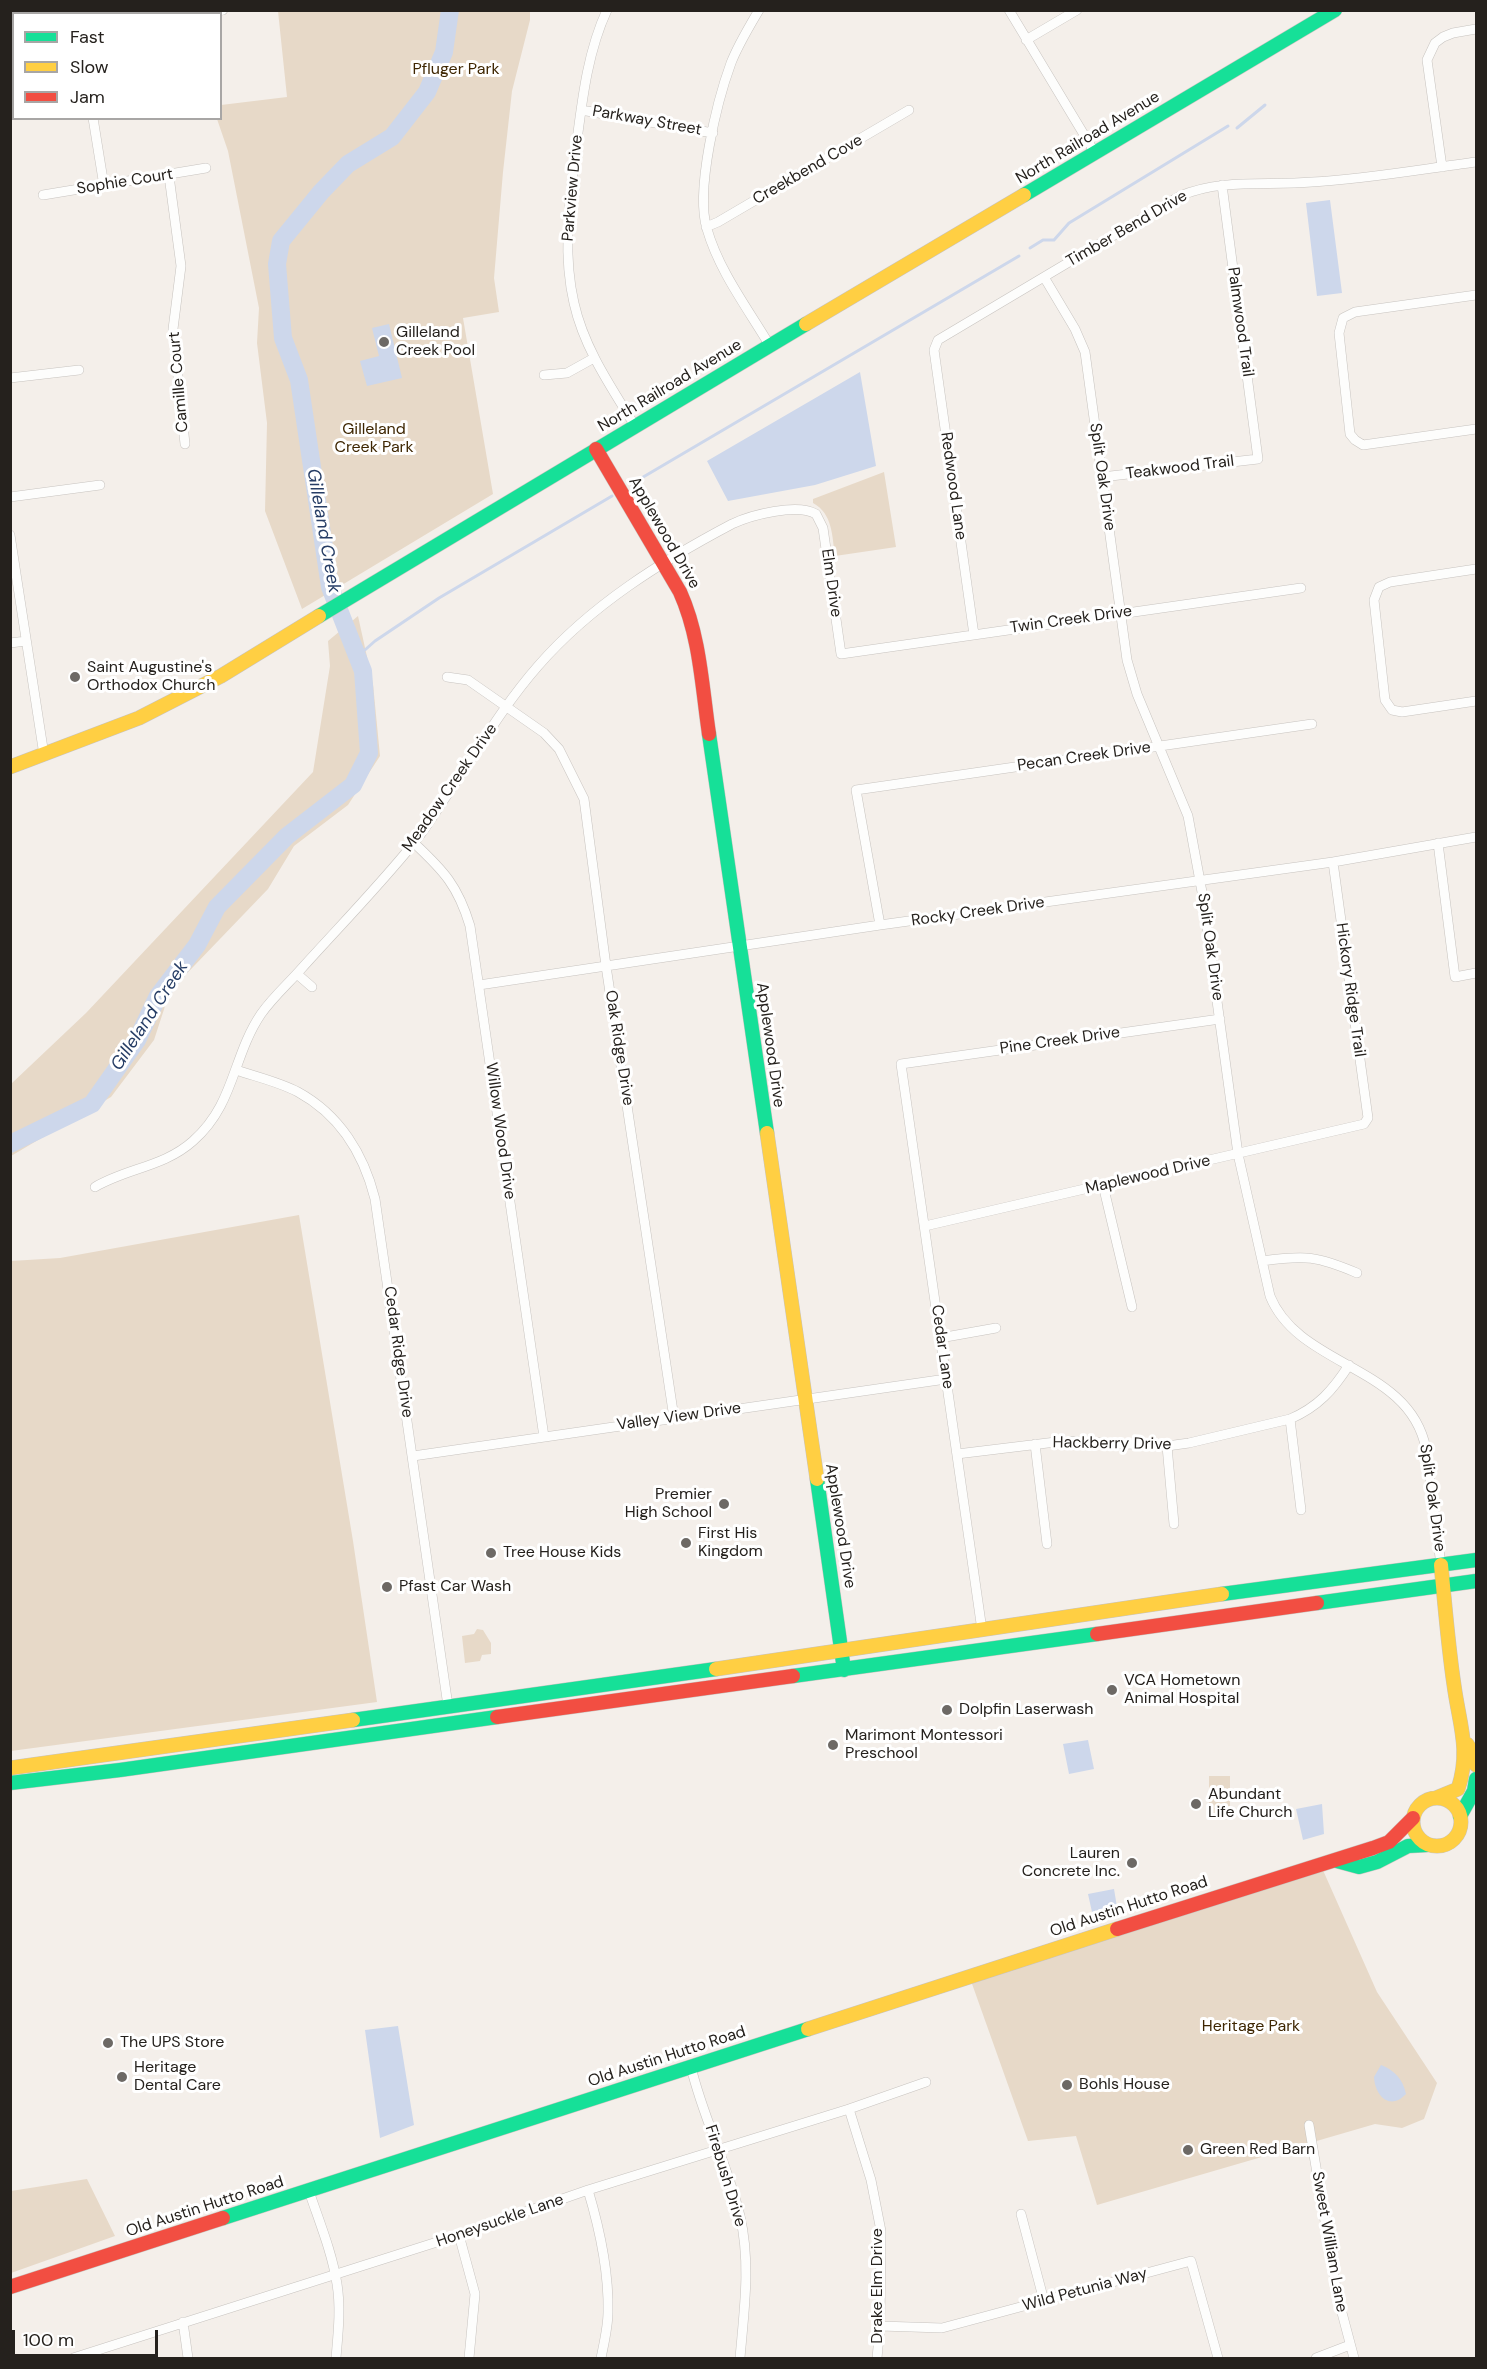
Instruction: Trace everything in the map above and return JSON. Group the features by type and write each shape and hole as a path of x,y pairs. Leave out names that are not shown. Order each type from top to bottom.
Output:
{"street":[{"name":"Parkview Drive","path":"607,10 597,34 581,110 570,198 567,246 574,304 594,358 634,426"},
{"path":"759,10 731,61 720,97 705,183 706,227 723,266 770,346"},
{"path":"1009,10 1095,153"},
{"path":"1026,40 1077,10"},
{"name":"North Railroad Avenue","path":"10,767 139,718 221,676 596,448 1335,10"},
{"path":"1442,167 1428,60 1435,43 1443,37 1476,29"},
{"name":"Parkway Street","path":"581,110 713,133"},
{"name":"Creekbend Cove","path":"706,227 909,110"},
{"path":"93,120 104,186"},
{"name":"Timber Bend Drive","path":"938,340 1180,196 1199,188 1222,185 1310,183 1476,162"},
{"name":"Sophie Court","path":"44,195 169,176 206,168"},
{"name":"Camille Court","path":"169,176 181,266 173,329 185,444"},
{"name":"Palmwood Trail","path":"1222,185 1258,459"},
{"name":"Split Oak Drive","path":"1044,277 1075,329 1085,352 1131,675 1188,816 1200,881 1238,1154 1262,1261 1275,1307 1289,1327 1392,1393 1409,1409 1419,1425 1426,1449 1441,1565"},
{"path":"1476,295 1355,312 1343,318 1339,333 1350,434 1354,440 1363,445 1476,429"},
{"name":"Redwood Lane","path":"938,340 934,350 974,634"},
{"path":"544,375 567,373 594,358"},
{"path":"10,378 79,370"},
{"name":"Applewood Drive","path":"596,448 680,592 689,612 696,643 844,1670"},
{"name":"Teakwood Trail","path":"1102,477 1258,459"},
{"path":"10,497 100,485"},
{"name":"Meadow Creek Drive","path":"95,1187 112,1177 165,1160 193,1142 219,1112 242,1050 262,1012 414,843 507,706 538,666 564,640 622,590 664,563 741,520 802,509 816,514"},
{"name":"Elm Drive","path":"816,514 823,528 841,654"},
{"path":"10,535 44,755"},
{"path":"1476,569 1390,582 1379,587 1374,600 1385,700 1392,710 1402,712 1476,701"},
{"name":"Twin Creek Drive","path":"841,654 1300,588"},
{"path":"10,643 26,641"},
{"name":"Oak Ridge Drive","path":"447,677 468,680 544,734 559,749 584,800 606,966 674,1418"},
{"name":"Pecan Creek Drive","path":"880,925 856,790 1312,724"},
{"name":"Rocky Creek Drive","path":"479,985 880,925 1333,862 1476,837"},
{"name":"Willow Wood Drive","path":"414,843 453,882 465,907 470,926 544,1437"},
{"path":"1438,843 1455,976 1476,973"},
{"name":"Hickory Ridge Trail","path":"1333,862 1368,1118"},
{"path":"297,974 312,987"},
{"name":"Pine Creek Drive","path":"901,1064 1220,1019"},
{"name":"Cedar Lane","path":"901,1064 982,1630"},
{"name":"Cedar Ridge Drive","path":"236,1070 275,1082 299,1093 324,1110 356,1148 365,1166 375,1199 448,1706"},
{"name":"Maplewood Drive","path":"925,1226 1364,1124 1368,1118"},
{"path":"1103,1185 1132,1307"},
{"path":"1262,1261 1306,1256 1357,1273"},
{"path":"940,1338 996,1328"},
{"name":"Hackberry Drive","path":"957,1454 1064,1441 1167,1446 1189,1443 1290,1419 1311,1409 1328,1395 1349,1365"},
{"name":"Valley View Drive","path":"413,1456 946,1379"},
{"path":"1290,1419 1301,1510"},
{"path":"1035,1444 1047,1544"},
{"path":"1167,1446 1174,1524"},
{"path":"10,1768 1476,1560"},
{"name":"Old Austin Hutto Road","path":"10,2288 1389,1842 1413,1818 1420,1804 1458,1789 1465,1771 1466,1742 1454,1687 1441,1565"},
{"path":"10,1783 844,1670 1476,1581"},
{"path":"330,1723 332,1740"},
{"name":"Old Austin Hutto Road","path":"1466,1742 1474,1755 1476,1765"},
{"name":"Old Austin Hutto Road","path":"1335,1861 1359,1867 1377,1862 1408,1846 1442,1846 1455,1838 1461,1824 1460,1816 1474,1791 1476,1779"},
{"path":"1436,1798 1451,1803 1460,1816"},
{"path":"1413,1818 1415,1834 1427,1845"},
{"name":"Firebush Drive","path":"691,2067 739,2215 745,2244 746,2289 740,2358"},
{"name":"Honeysuckle Lane","path":"73,2358 459,2235 588,2190 849,2109 926,2082"},
{"name":"Drake Elm Drive","path":"849,2109 871,2180 881,2231 880,2326 877,2358"},
{"name":"Sweet William Lane","path":"1309,2126 1337,2294 1354,2358"},
{"path":"588,2190 599,2226 607,2281 608,2314 601,2358"},
{"path":"309,2191 335,2274 339,2326 336,2358"},
{"path":"1021,2214 1044,2301"},
{"path":"459,2235 475,2294 469,2358"},
{"name":"Wild Petunia Way","path":"880,2326 942,2328 1191,2261 1218,2358"},
{"path":"183,2322 188,2358"},
{"path":"1316,2358 1350,2345"}],"green space":[{"name":"Gilleland Creek Park","path":"278,11 530,11 530,20 512,91 503,172 494,278 499,312 463,318 493,494 302,609 265,511 267,423 257,343 259,308 228,151 217,120 222,120 222,105 287,97"},
{"path":"884,472 896,547 835,556 828,519 813,503 813,499"},
{"path":"358,616 373,684 380,756 348,805 294,846 268,889 170,991 154,1040 111,1097 11,1156 11,1084 86,1013 313,772 330,666 328,641"},
{"path":"299,1215 377,1702 11,1751 11,1261 60,1258"},
{"path":"477,1629 483,1630 491,1643 491,1654 482,1655 480,1661 465,1663 462,1636 474,1634"},
{"path":"1209,1776 1230,1776 1230,1814 1209,1814"},
{"name":"Heritage Park","path":"1322,1868 1377,1992 1437,2083 1424,2119 1402,2128 1375,2124 1097,2205 1076,2136 1028,2141 971,1981 1233,1899"},
{"path":"87,2179 115,2236 11,2273 11,2191"}],"water":[{"path":"1330,200 1342,293 1317,296 1306,203"},
{"name":"Gilleland Creek Pool","path":"389,324 402,378 367,386 360,361 379,356 372,328"},
{"path":"860,372 876,466 815,485 728,501 707,461"},
{"path":"39,1121 39,1136 11,1151 11,1137"},
{"path":"1088,1740 1094,1769 1069,1774 1063,1744"},
{"path":"1322,1804 1324,1834 1303,1840 1296,1809"},
{"path":"1114,1889 1117,1907 1092,1912 1088,1894"},
{"path":"398,2026 414,2125 380,2138 365,2030"},
{"path":"1381,2065 1394,2072 1403,2084 1406,2094 1400,2099 1389,2101 1384,2099 1377,2090 1374,2077"}],"waterway":[{"name":"Gilleland Creek","path":"10,1144 92,1104 137,1040 158,996 197,945 217,907 287,836 353,785 369,753 363,671 330,587 299,380 283,338 277,264 281,241 321,192 348,164 392,137 427,92 444,52 450,10"},
{"path":"1237,128 1265,105"},
{"path":"1030,248 1043,240 1054,240 1069,223 1228,126"},
{"path":"633,483 1019,256"},
{"path":"357,657 375,641 439,598 612,496"}],"traffic: fast":[{"path":"1024,195 1335,10"},
{"path":"319,616 806,324"},
{"path":"709,734 767,1133"},
{"path":"817,1479 844,1670"},
{"path":"1222,1594 1476,1560"},
{"path":"1317,1603 1476,1581"},
{"path":"793,1676 1097,1634"},
{"path":"353,1720 716,1669"},
{"path":"10,1783 120,1770 497,1717"},
{"path":"1460,1816 1474,1791 1476,1779"},
{"path":"1337,1861 1359,1867 1377,1862 1408,1846 1427,1845"},
{"path":"223,2218 808,2029"}],"traffic: slow":[{"path":"806,324 1024,195"},
{"path":"10,767 139,718 221,676 319,616"},
{"path":"767,1133 817,1479"},
{"path":"1436,1798 1458,1789 1464,1762 1463,1737 1448,1640 1441,1565"},
{"path":"716,1669 1222,1594"},
{"path":"10,1768 353,1720"},
{"path":"1467,1744 1474,1755 1476,1765"},
{"path":"1432,1798 1442,1798 1454,1805 1461,1817 1461,1822 1461,1827 1454,1839 1442,1846 1432,1846 1417,1835 1413,1827 1413,1817 1424,1802 1432,1798"},
{"path":"808,2029 1117,1929"}],"traffic: jam":[{"path":"596,449 680,592 687,609 696,644 709,734"},
{"path":"1097,1634 1317,1603"},
{"path":"497,1717 793,1676"},
{"path":"1117,1929 1373,1848 1389,1842 1413,1818"},
{"path":"10,2287 223,2218"}],"place":[{"name":"Gilleland Creek Pool","path":"384,342"},
{"name":"Saint Augustine's Orthodox Church","path":"75,677"},
{"name":"Premier High School","path":"724,1504"},
{"name":"First His Kingdom","path":"686,1543"},
{"name":"Tree House Kids","path":"491,1553"},
{"name":"Pfast Car Wash","path":"387,1587"},
{"name":"VCA Hometown Animal Hospital","path":"1112,1690"},
{"name":"Dolpfin Laserwash","path":"947,1710"},
{"name":"Marimont Montessori Preschool","path":"833,1745"},
{"name":"Abundant Life Church","path":"1196,1804"},
{"name":"Lauren Concrete Inc.","path":"1132,1863"},
{"name":"The UPS Store","path":"108,2043"},
{"name":"Heritage Dental Care","path":"122,2077"},
{"name":"Bohls House","path":"1067,2085"},
{"name":"Green Red Barn","path":"1188,2150"}],"park label":[{"name":"Pfluger Park","path":"456,70"}]}
